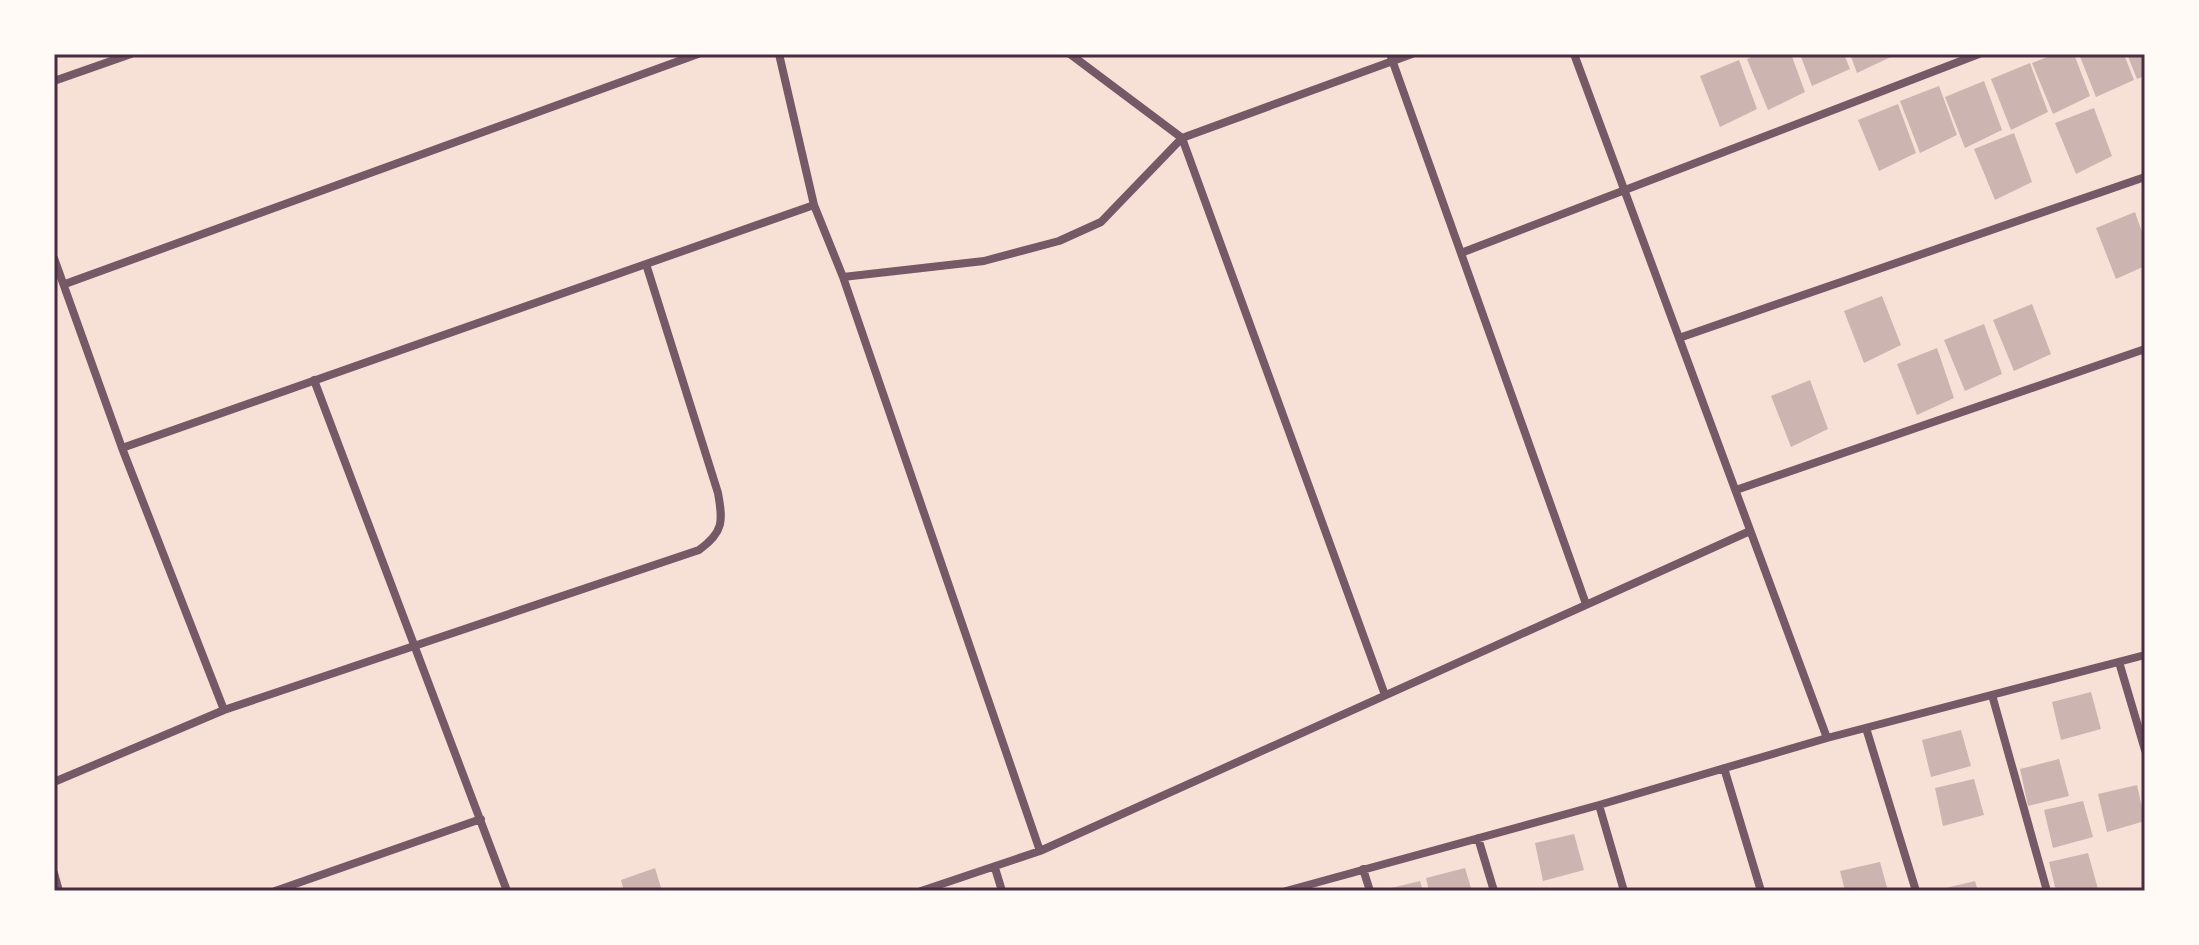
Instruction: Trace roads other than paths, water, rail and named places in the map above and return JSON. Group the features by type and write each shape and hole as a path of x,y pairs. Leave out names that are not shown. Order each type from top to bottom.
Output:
{"street":[{"path":"54,81 131,54"},
{"path":"65,284 698,54"},
{"path":"779,54 814,205 843,277 1040,851"},
{"path":"1070,54 1182,138 1385,695"},
{"path":"843,277 984,261 1059,241 1101,222 1182,138 1391,58 1412,54"},
{"path":"1574,54 1827,738"},
{"path":"1461,253 1979,54"},
{"path":"1391,58 1586,604"},
{"path":"1679,338 2145,177"},
{"path":"122,448 814,205"},
{"path":"54,258 122,448 224,710"},
{"path":"54,782 224,710 699,550 716,538 722,516 718,493 646,264"},
{"path":"1736,490 2145,349"},
{"path":"314,380 417,645 507,891"},
{"path":"921,891 1040,851 1750,531"},
{"path":"1286,891 1599,805 1827,738 2145,655"},
{"path":"2119,662 2145,750"},
{"path":"1992,695 2047,891"},
{"path":"1866,728 1916,891"},
{"path":"1724,768 1761,891"},
{"path":"1599,805 1624,891"},
{"path":"275,891 481,819"},
{"path":"1478,838 1494,891"},
{"path":"995,868 1002,891"},
{"path":"1363,869 1370,891"},
{"path":"54,873 59,891"}]}
